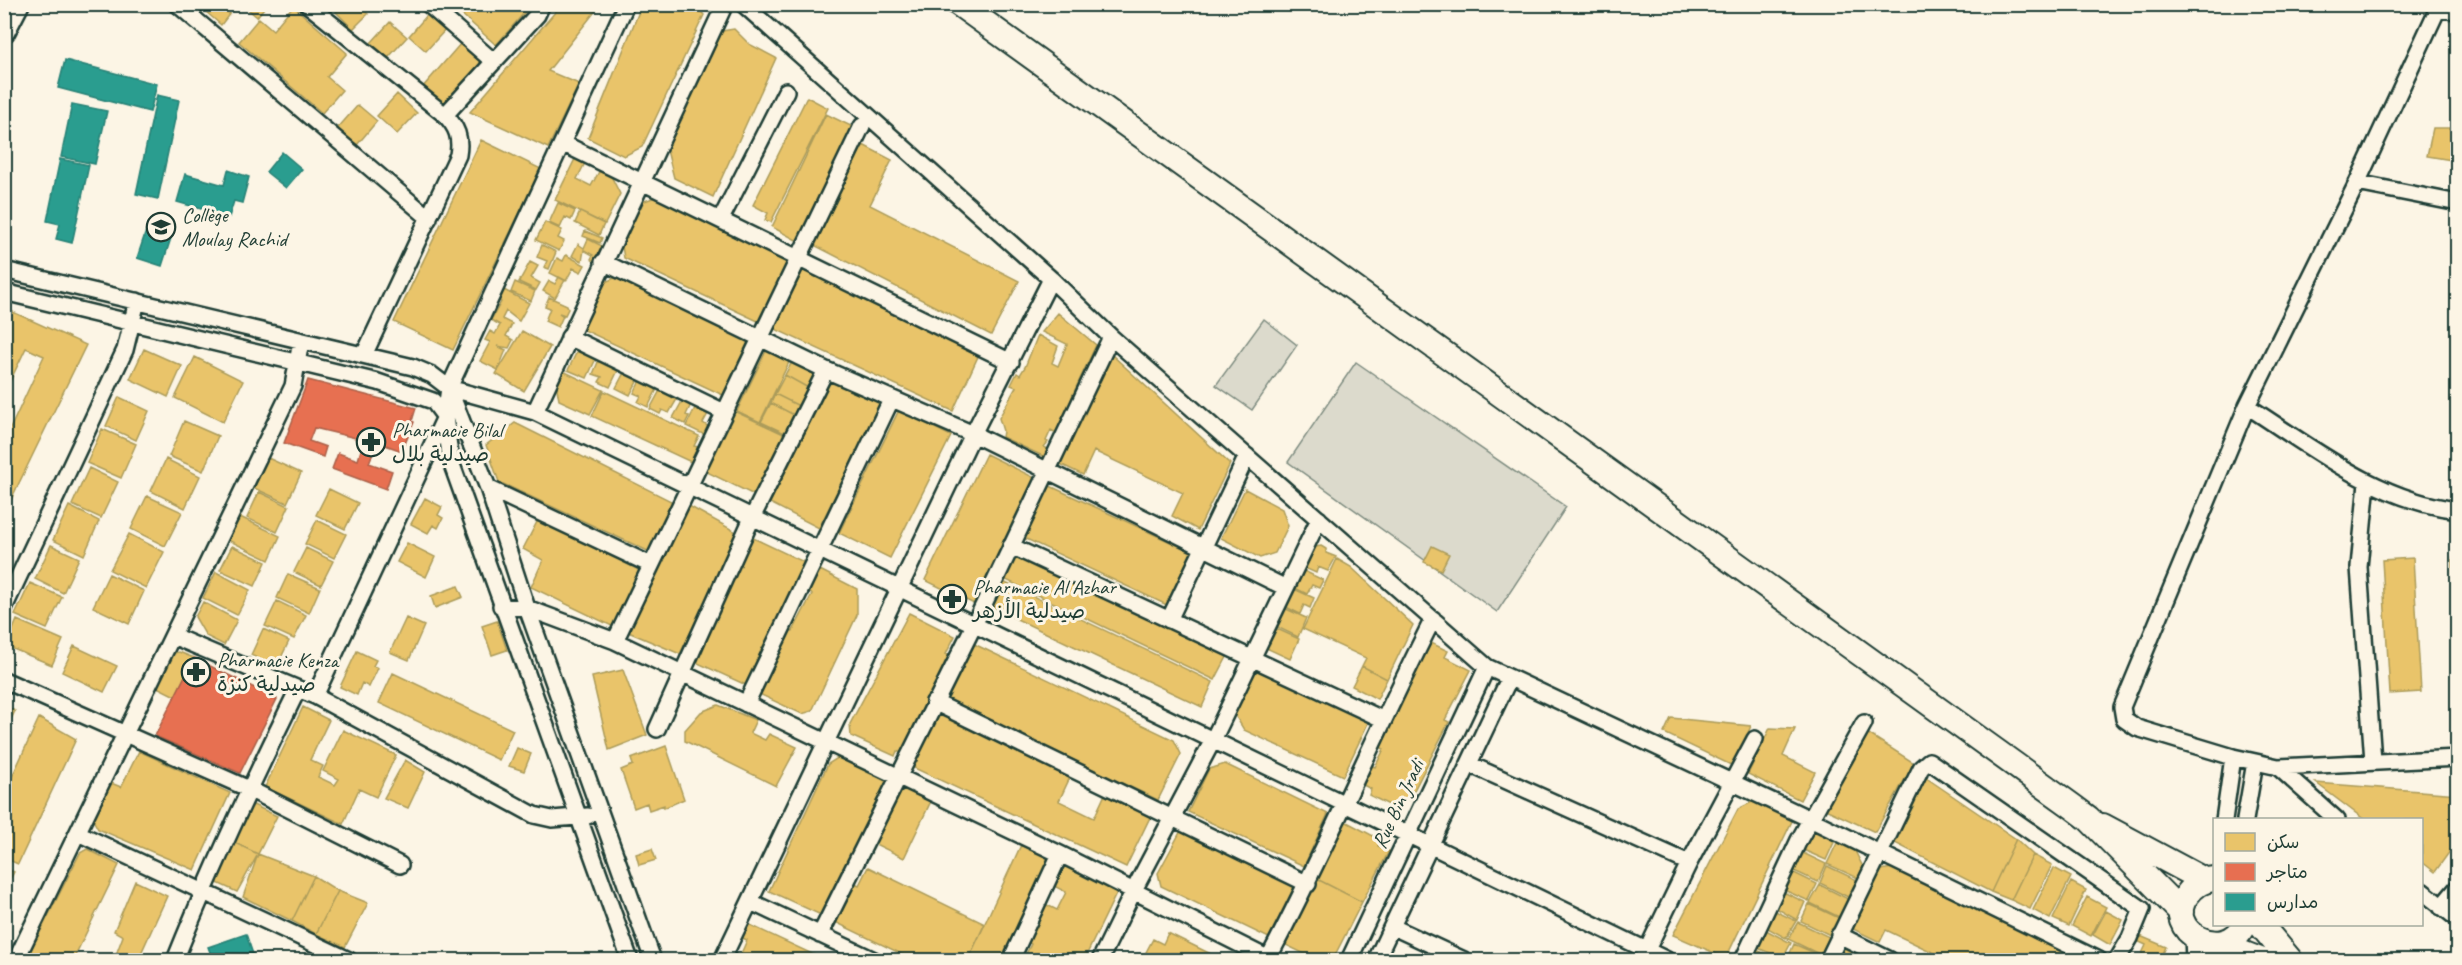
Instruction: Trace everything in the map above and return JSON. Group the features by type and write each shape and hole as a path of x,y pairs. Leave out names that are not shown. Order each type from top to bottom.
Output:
{"main road":[{"path":"4,31 18,4"},
{"path":"959,4 2088,818 2181,912"},
{"path":"2088,818 2211,876"},
{"path":"2211,876 2192,887 2184,898 2181,912 2193,949 2204,944 2216,950 2260,960"},
{"path":"2216,950 2233,940 2243,926"},
{"path":"2262,926 2290,960"}],"street":[{"path":"177,4 429,218"},
{"path":"307,4 445,115 453,123 460,144 458,155 364,356"},
{"path":"428,4 494,62"},
{"path":"445,115 537,15 542,4"},
{"path":"535,412 725,4"},
{"path":"743,4 1051,279 1111,337 1487,667 1810,819 2099,960"},
{"path":"2457,11 2439,7 2357,183 2247,406 2122,707 2124,719 2137,728 2233,757 2278,767 2457,758"},
{"path":"624,9 564,144 448,388 445,417 451,462 630,960"},
{"path":"721,219 786,91"},
{"path":"615,641 687,486 800,258 862,126"},
{"path":"564,144 1011,362"},
{"path":"2357,183 2457,203"},
{"path":"603,262 826,370 972,434 1284,587"},
{"path":"4,270 413,367 432,375 448,388 535,412 1407,834 1644,955 1667,960"},
{"path":"722,960 972,434 1011,362 1051,279"},
{"path":"4,292 408,390 433,401 445,417"},
{"path":"4,608 125,350 137,301"},
{"path":"569,337 724,412"},
{"path":"820,935 974,625 1111,337"},
{"path":"16,960 293,386 301,341"},
{"path":"657,729 680,672 752,518 826,370"},
{"path":"448,388 488,488 527,608 653,960"},
{"path":"746,704 891,400"},
{"path":"2247,406 2367,482 2390,494 2418,503 2457,510"},
{"path":"315,696 445,417"},
{"path":"1169,620 1247,456"},
{"path":"2367,482 2358,567 2373,761"},
{"path":"488,488 651,565"},
{"path":"1100,960 1212,740 1284,587 1319,519"},
{"path":"1011,546 1382,719"},
{"path":"501,606 527,608 615,641 1134,890 1270,960 1308,884 1382,719 1433,619"},
{"path":"173,636 315,696 534,815 552,819 579,818 599,813"},
{"name":"Rue Bin Jradi","path":"1350,960 1487,667"},
{"path":"1376,960 1509,679"},
{"path":"4,680 249,789 400,865"},
{"path":"176,960 203,890 298,689"},
{"path":"934,702 1308,884"},
{"path":"1743,960 1810,819 1864,723"},
{"path":"1644,955 1689,863 1755,740"},
{"path":"2224,818 2233,757"},
{"path":"1827,960 1878,852 1926,762 1932,763 2142,909 2130,938 2117,960"},
{"path":"2245,818 2255,762"},
{"path":"1469,764 1689,863"},
{"path":"2278,767 2336,818"},
{"path":"78,833 349,960"},
{"path":"1011,960 1060,854"},
{"path":"2441,908 2457,887"},
{"path":"2423,893 2457,919"},
{"path":"751,902 874,960"},
{"path":"1393,927 1464,960"},
{"path":"1839,935 1890,960"}],"shaded area":[{"path":"1264,319 1297,345 1252,410 1216,385"},
{"path":"1356,362 1566,507 1497,612 1288,462"}],"building: سكن":[{"path":"197,4 237,4 221,25"},
{"path":"242,4 267,4 257,17"},
{"path":"343,4 358,4 368,14 353,29 336,12"},
{"path":"450,4 532,4 496,45"},
{"path":"562,4 601,4 548,71 579,84 548,148 470,112"},
{"path":"642,4 694,4 704,15 642,147 624,156 588,138"},
{"path":"293,6 347,53 327,77 342,90 322,113 239,42 259,18 273,30"},
{"path":"428,14 446,29 426,51 409,36"},
{"path":"390,22 407,37 388,58 371,43"},
{"path":"734,29 749,44 776,58 713,197 674,178 666,146 702,76 696,74 706,56 711,56 722,31"},
{"path":"461,43 482,61 443,106 422,88"},
{"path":"397,94 417,113 397,134 377,116"},
{"path":"807,97 828,108 771,222 765,220 768,213 753,205"},
{"path":"358,105 377,121 357,145 337,129"},
{"path":"826,114 853,127 798,241 772,227"},
{"path":"2433,128 2458,128 2458,161 2427,156"},
{"path":"481,140 541,169 453,350 394,322"},
{"path":"863,145 892,160 870,205 1019,281 991,335 812,244"},
{"path":"575,159 585,163 577,179 591,186 600,170 611,176 620,194 605,224 555,200"},
{"path":"655,197 794,261 762,323 624,258 621,241 637,204"},
{"path":"558,203 575,211 571,220 565,217 560,228 549,223"},
{"path":"580,212 604,224 599,235 575,223"},
{"path":"545,222 562,230 558,238 564,241 559,251 536,240"},
{"path":"585,231 602,238 600,243 583,236"},
{"path":"588,239 602,246 594,261 591,259 593,255 584,250 582,261 572,256 578,244 584,248"},
{"path":"542,245 556,252 549,269 544,267 547,261 537,257"},
{"path":"566,255 585,265 581,272 573,268 566,281 550,273 557,258 563,261"},
{"path":"530,262 538,266 531,278 540,283 536,290 519,282"},
{"path":"804,268 980,352 953,411 775,329"},
{"path":"619,276 754,342 725,396 582,329 605,282"},
{"path":"559,277 565,280 555,298 543,291 549,281 555,284"},
{"path":"515,282 535,291 531,301 511,292"},
{"path":"502,289 529,303 519,321 506,311 502,319 512,324 506,336 513,340 509,348 497,346 506,350 498,370 480,361 490,342 485,340 490,331 495,334 500,325 491,320 501,302 497,300"},
{"path":"549,297 567,305 565,315 559,313 563,316 558,327 545,321 550,308 545,306"},
{"path":"4,308 86,345 4,514 4,442 44,356 26,348 4,394"},
{"path":"1058,313 1096,345 1073,394 1070,403 1073,405 1058,434 1051,430 1044,447 1048,449 1045,457 1002,437 1003,431 999,418 1016,387 1011,385 1017,373 1020,375 1025,367 1038,335 1058,346 1052,363 1058,366 1067,344 1042,332"},
{"path":"522,331 550,347 524,391 496,374"},
{"path":"580,345 598,354 587,378 568,370"},
{"path":"144,349 182,366 168,397 130,379"},
{"path":"767,349 790,360 760,422 737,411"},
{"path":"1111,354 1230,464 1198,530 1172,516 1183,493 1094,451 1083,475 1058,463"},
{"path":"601,355 621,364 610,387 599,382 602,377 593,374"},
{"path":"195,357 243,381 223,422 175,398"},
{"path":"793,360 820,375 812,390 785,375"},
{"path":"627,367 641,374 630,395 616,388"},
{"path":"561,370 603,390 590,414 559,400 557,389"},
{"path":"643,375 660,383 648,407 638,402 641,396 634,393"},
{"path":"785,375 812,390 803,408 775,394"},
{"path":"832,378 881,403 819,528 770,503"},
{"path":"663,385 680,394 669,413 662,410 660,414 650,409"},
{"path":"604,391 699,436 694,446 698,447 691,462 592,416"},
{"path":"775,394 803,408 798,417 771,403"},
{"path":"685,396 693,400 686,415 689,416 685,424 673,418"},
{"path":"119,397 149,411 136,440 106,426"},
{"path":"698,402 711,408 703,423 709,427 705,435 686,426"},
{"path":"771,403 798,417 789,435 761,422"},
{"path":"899,410 951,436 890,558 839,533"},
{"path":"734,411 788,436 758,497 705,471"},
{"path":"184,421 218,436 203,471 169,456"},
{"path":"515,423 673,502 650,552 499,482 486,445"},
{"path":"102,429 136,444 121,478 87,463"},
{"path":"986,454 1035,478 974,604 925,580"},
{"path":"268,458 301,473 287,503 254,488"},
{"path":"166,459 200,476 185,508 151,491"},
{"path":"89,468 118,482 101,518 72,505"},
{"path":"1048,485 1194,553 1169,606 1024,538"},
{"path":"329,489 358,503 345,529 316,515"},
{"path":"1245,489 1282,509 1288,526 1275,553 1260,558 1221,538"},
{"path":"259,492 289,506 277,532 247,518"},
{"path":"147,496 182,512 165,546 131,529"},
{"path":"425,498 442,507 438,515 443,518 438,528 433,525 428,533 411,524"},
{"path":"687,505 738,533 680,654 626,631"},
{"path":"69,506 99,521 84,555 53,540"},
{"path":"240,517 280,536 269,560 228,540"},
{"path":"317,520 346,534 334,558 305,544"},
{"path":"538,520 641,571 616,628 531,587 543,560 523,549"},
{"path":"129,534 164,552 146,588 110,570"},
{"path":"751,537 806,563 746,685 689,659"},
{"path":"407,543 435,557 426,577 397,562"},
{"path":"51,545 79,558 63,593 35,579"},
{"path":"232,546 266,562 255,586 220,570"},
{"path":"1321,546 1326,549 1326,553 1336,557 1328,571 1318,567 1316,573 1300,566 1309,548"},
{"path":"1432,546 1449,554 1441,570 1424,562"},
{"path":"306,548 333,561 321,585 294,572"},
{"path":"1012,551 1228,655 1215,680 1000,577"},
{"path":"2453,557 2458,557 2458,695 2454,695"},
{"path":"2413,558 2421,692 2390,694 2382,560"},
{"path":"1337,559 1351,567 1413,625 1387,679 1362,666 1366,658 1303,629"},
{"path":"820,570 857,589 857,615 812,711 802,714 757,693 787,630 793,631 812,594 805,590"},
{"path":"1304,571 1323,580 1319,588 1312,585 1307,594 1295,588"},
{"path":"216,572 250,590 237,615 203,598"},
{"path":"109,574 144,591 129,624 93,607"},
{"path":"288,574 320,588 309,613 277,598"},
{"path":"999,580 1213,682 1202,707 987,605"},
{"path":"30,583 62,597 47,629 15,615"},
{"path":"458,586 463,597 435,608 431,596"},
{"path":"1294,589 1314,598 1310,608 1304,605 1300,614 1286,607"},
{"path":"277,601 306,615 294,639 265,626"},
{"path":"203,602 237,620 224,645 206,636 195,617"},
{"path":"1284,608 1306,618 1298,637 1275,626"},
{"path":"909,613 955,636 946,654 951,656 901,753 897,751 895,756 851,736 850,724"},
{"path":"406,618 424,626 409,660 390,652"},
{"path":"17,620 63,640 52,665 6,646"},
{"path":"497,621 507,650 492,655 482,626"},
{"path":"1275,628 1299,639 1290,659 1262,646"},
{"path":"263,629 289,641 276,668 251,655"},
{"path":"1429,642 1448,651 1445,657 1471,670 1445,720 1449,722 1409,800 1405,798 1399,810 1369,795 1371,789 1357,782 1367,763 1375,767 1384,749 1374,744"},
{"path":"972,643 1174,740 1181,754 1158,800 945,699"},
{"path":"74,646 117,666 104,692 62,672"},
{"path":"357,651 376,660 373,666 378,668 369,687 362,683 357,695 340,687"},
{"path":"179,652 194,658 175,696 153,685 167,654"},
{"path":"1255,665 1369,721 1343,776 1244,730 1233,712"},
{"path":"1362,666 1387,679 1377,699 1352,686"},
{"path":"623,670 647,735 609,750 592,677"},
{"path":"393,673 513,730 499,760 379,703"},
{"path":"4,705 15,711 4,734"},
{"path":"718,705 756,720 750,733 765,740 769,734 797,747 776,786 685,741 685,730 701,712"},
{"path":"303,707 329,720 310,760 323,766 318,777 335,785 339,779 323,771 343,730 396,755 376,797 359,789 343,824 265,787"},
{"path":"939,711 1072,773 1059,801 1094,818 1107,790 1153,811 1126,867 912,767"},
{"path":"39,718 76,739 18,864 4,858 4,794"},
{"path":"1671,718 1751,726 1733,766 1664,733"},
{"path":"1770,728 1795,729 1783,756 1815,772 1800,800 1748,774"},
{"path":"1864,731 1914,763 1875,832 1825,809"},
{"path":"666,746 684,799 664,808 664,805 649,810 647,803 634,808 621,770 633,765 631,759"},
{"path":"517,748 531,754 524,771 509,766"},
{"path":"139,751 230,793 195,870 98,829 92,818 111,783 121,787"},
{"path":"839,757 888,782 823,916 769,891 828,764"},
{"path":"405,760 425,772 408,808 384,798"},
{"path":"1225,764 1328,814 1304,866 1188,812 1209,769"},
{"path":"1922,775 2016,839 1991,892 1895,843 1915,802 1910,800"},
{"path":"2316,783 2458,794 2458,840 2435,872 2423,863 2423,818 2362,818"},
{"path":"900,786 931,801 904,858 873,843"},
{"path":"1754,801 1793,819 1726,958 1673,935 1738,809"},
{"path":"249,803 277,816 258,854 233,842"},
{"path":"1345,821 1381,840 1378,846 1389,851 1362,902 1317,879"},
{"path":"1183,827 1298,884 1271,939 1161,886 1158,873"},
{"path":"1810,828 1835,840 1826,860 1801,849"},
{"path":"2016,839 2033,855 2011,900 1991,892"},
{"path":"1838,841 1854,849 1863,867 1858,878 1827,864"},
{"path":"233,842 258,854 237,892 213,881"},
{"path":"1021,845 1050,858 1003,960 968,960"},
{"path":"87,849 119,865 73,960 26,960 80,853"},
{"path":"652,849 656,860 639,865 636,854"},
{"path":"1801,852 1826,864 1818,882 1792,870"},
{"path":"258,854 314,876 292,921 243,897"},
{"path":"2033,855 2052,865 2030,909 2011,900"},
{"path":"1064,865 1117,892 1084,960 1023,960 1031,944 1027,942 1045,904 1057,910 1066,892 1054,886"},
{"path":"1827,866 1857,880 1848,897 1820,883"},
{"path":"868,867 985,924 968,960 914,960 833,921 855,883 859,885"},
{"path":"4,868 14,872 4,891"},
{"path":"1892,868 2084,960 1949,960 1886,930 1880,942 1851,928 1876,871"},
{"path":"2054,868 2071,877 2050,919 2033,910"},
{"path":"1792,872 1817,884 1809,901 1784,890"},
{"path":"314,876 338,891 316,934 292,921"},
{"path":"1317,879 1362,902 1335,955 1326,960 1317,960 1284,944"},
{"path":"135,881 167,896 138,960 114,960 123,936 114,931"},
{"path":"2071,882 2086,890 2069,926 2053,919"},
{"path":"1820,885 1848,899 1839,917 1810,903"},
{"path":"338,891 368,903 345,947 316,934"},
{"path":"1783,892 1805,902 1797,920 1776,908"},
{"path":"2087,897 2106,907 2091,936 2072,926"},
{"path":"1809,904 1839,918 1830,935 1801,921"},
{"path":"1771,909 1796,921 1786,938 1764,926"},
{"path":"2106,911 2123,920 2110,945 2093,935"},
{"path":"1798,922 1829,937 1821,955 1788,939"},
{"path":"746,923 825,960 726,960 731,951 740,956 747,940 740,937"},
{"path":"1764,929 1791,943 1783,958 1755,947"},
{"path":"1168,933 1223,960 1151,960 1144,956 1153,939 1163,944"},
{"path":"2140,936 2166,947 2160,960 2140,958 2146,945 2137,941"},
{"path":"1794,944 1819,955 1816,960 1787,960"},
{"path":"1842,947 1862,958 1861,960 1835,960"},
{"path":"1754,949 1779,960 1748,959"}],"building: متاجر":[{"path":"308,380 416,408 412,421 414,422 402,451 377,442 369,463 392,471 386,489 332,469 338,453 358,460 364,440 314,428 309,441 326,447 323,457 284,443"},
{"path":"194,658 277,699 240,773 155,736"}],"building: مدارس":[{"path":"65,60 157,84 150,112 58,88"},
{"path":"157,95 179,100 158,199 136,194"},
{"path":"72,104 107,111 95,164 61,157"},
{"path":"282,152 302,169 286,188 266,172"},
{"path":"60,159 89,165 72,243 56,239 60,224 47,221"},
{"path":"228,170 249,177 242,203 234,201 229,217 177,202 185,174 224,185"},
{"path":"146,231 171,238 162,266 137,258"},
{"path":"246,934 255,960 213,960 208,947"}],"place":[{"name":"Collège Moulay Rachid","path":"161,227"},
{"name":"Pharmacie Bilal صيدلية بلال","path":"371,442"},
{"name":"Pharmacie Al Azhar صيدلية الأزهر","path":"952,599"},
{"name":"Pharmacie Kenza صيدلية كنزة","path":"196,672"}]}
